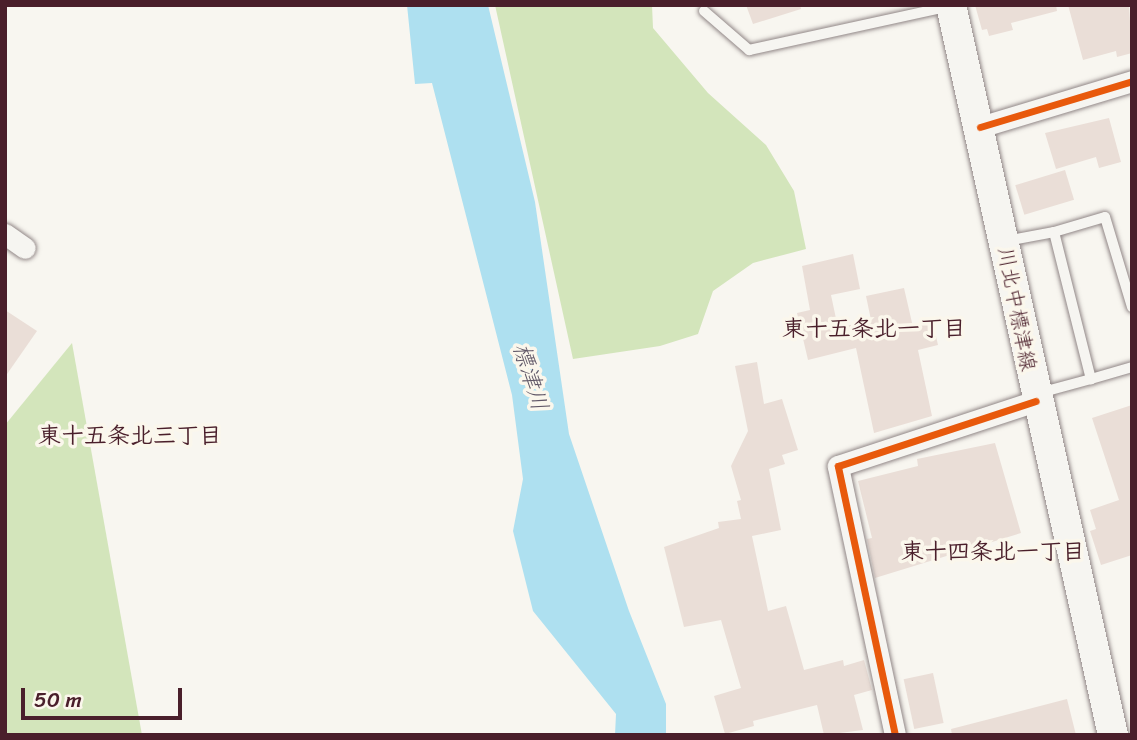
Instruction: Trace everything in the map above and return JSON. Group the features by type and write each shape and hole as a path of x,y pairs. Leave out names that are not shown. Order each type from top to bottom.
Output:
{"main road":[{"name":"川北中標津線","path":"951,6 980,127 1035,398 1113,735"}],"street":[{"path":"980,127 1132,81"},
{"path":"5,234 25,248"},
{"path":"895,735 838,466 1035,398"}],"lane":[{"path":"704,10 749,50 951,6"},
{"path":"1003,242 1054,232 1105,217 1132,307"},
{"path":"1054,232 1091,379"},
{"path":"1035,398 1132,367"}],"green space":[{"path":"495,5 652,5 653,28 708,93 766,145 794,191 806,249 753,263 713,291 698,334 660,346 573,359"},
{"path":"72,343 142,735 5,735 5,425"}],"water":[{"name":"標津川","path":"407,5 488,5 535,202 569,434 629,611 666,704 666,735 615,735 616,714 533,611 513,531 523,479 512,395 432,83 415,84"}],"building":[{"path":"746,5 800,5 801,9 753,24"},
{"path":"975,5 1056,5 1057,11 1011,23 1013,30 989,36 987,29 982,30"},
{"path":"1068,5 1129,5 1132,53 1117,57 1116,51 1083,60"},
{"path":"1109,118 1121,162 1099,168 1096,157 1056,169 1045,133"},
{"path":"1065,170 1074,200 1024,215 1015,185"},
{"path":"853,254 860,289 831,295 838,328 871,320 866,296 904,288 913,327 933,323 938,345 918,350 932,416 874,433 856,348 808,360 797,313 810,310 802,266"},
{"path":"5,310 37,331 5,377"},
{"path":"757,362 764,404 782,399 798,450 782,455 785,464 769,469 781,530 752,536 768,611 786,606 804,670 843,660 844,666 864,660 872,690 854,695 863,730 824,735 817,705 753,721 754,726 725,734 714,696 741,688 721,620 684,627 664,547 719,528 718,522 741,519 737,501 741,500 731,466 748,431 735,366"},
{"path":"1132,405 1132,555 1101,565 1090,531 1096,529 1090,510 1119,500 1092,418"},
{"path":"995,443 1021,533 875,578 867,539 872,538 858,481 918,466 917,459"},
{"path":"933,673 944,723 914,729 904,679"},
{"path":"1067,699 1076,735 952,735 951,729"}],"cycle path":[{"path":"980,127 1132,81"},
{"path":"895,735 838,466 1036,401"}],"district":[{"name":"東十五条北一丁目","path":"874,329"},
{"name":"東十五条北三丁目","path":"130,436"},
{"name":"東十四条北一丁目","path":"993,552"}]}
